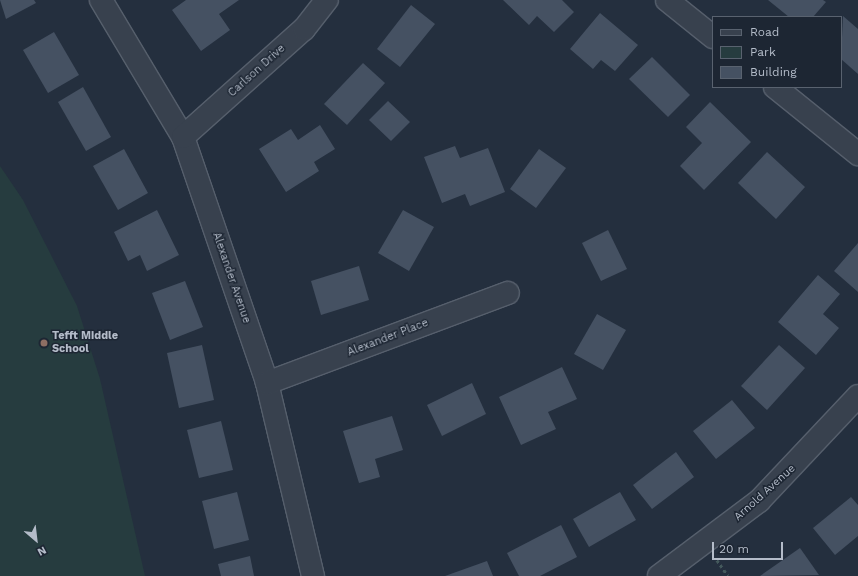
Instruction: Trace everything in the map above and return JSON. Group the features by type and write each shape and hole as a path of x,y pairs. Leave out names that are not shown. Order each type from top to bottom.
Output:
{"street":[{"name":"Alexander Avenue","path":"101,0 183,137 267,383 313,576"},
{"name":"Carlson Drive","path":"183,137 304,29 327,0"},
{"path":"667,0 712,36"},
{"path":"776,88 858,154"},
{"name":"Alexander Place","path":"267,383 508,293"},
{"name":"Arnold Avenue","path":"659,576 759,501 858,396"}],"green space":[{"name":"Tefft Middle School","path":"0,166 23,200 77,306 100,379 145,576 0,576"}],"building":[{"path":"0,0 34,0 36,3 6,19"},
{"path":"186,0 239,0 219,14 230,30 201,51 172,10"},
{"path":"503,0 562,0 574,12 554,32 537,16 529,25"},
{"path":"768,0 823,0 826,2 814,16 788,16"},
{"path":"411,5 435,24 400,67 377,49"},
{"path":"600,13 638,45 615,71 601,60 593,69 570,49"},
{"path":"843,16 858,29 858,74 842,60"},
{"path":"54,32 79,75 48,93 23,50"},
{"path":"652,57 690,95 668,117 629,79"},
{"path":"363,63 385,83 347,125 324,104"},
{"path":"83,87 111,137 86,151 58,102"},
{"path":"388,101 410,122 391,141 369,120"},
{"path":"710,102 751,142 704,190 680,166 702,143 686,127"},
{"path":"320,125 335,149 314,162 319,171 286,192 259,149 291,129 298,140"},
{"path":"455,146 460,158 488,148 505,192 470,206 465,194 442,203 424,157"},
{"path":"124,149 148,193 118,210 93,166"},
{"path":"539,149 566,168 536,208 510,189"},
{"path":"767,152 805,187 776,219 738,183"},
{"path":"157,210 179,255 147,271 140,255 128,261 114,232"},
{"path":"403,210 434,227 409,271 378,253"},
{"path":"608,230 627,269 601,281 582,243"},
{"path":"858,243 858,292 834,271"},
{"path":"359,266 369,300 321,315 311,281"},
{"path":"818,275 840,294 823,314 839,328 816,355 778,322"},
{"path":"185,281 203,327 170,340 152,293"},
{"path":"597,314 626,330 603,370 574,354"},
{"path":"202,345 214,400 179,408 167,353"},
{"path":"779,345 805,368 767,410 741,386"},
{"path":"562,367 577,399 548,412 556,429 521,445 499,397"},
{"path":"472,383 486,414 442,436 427,405"},
{"path":"732,400 755,428 716,459 693,431"},
{"path":"392,416 403,450 375,459 380,477 359,483 343,431"},
{"path":"221,421 233,470 199,478 187,430"},
{"path":"676,452 694,477 652,509 633,485"},
{"path":"237,492 249,540 214,549 202,501"},
{"path":"620,492 636,520 589,547 573,519"},
{"path":"851,497 858,505 858,536 835,555 813,528"},
{"path":"561,525 577,557 540,576 519,576 507,553"},
{"path":"800,548 819,575 760,576"},
{"path":"250,556 254,576 221,576 218,564"},
{"path":"487,561 493,576 445,576"}],"place":[{"name":"Tefft Middle School","path":"44,343"}]}
